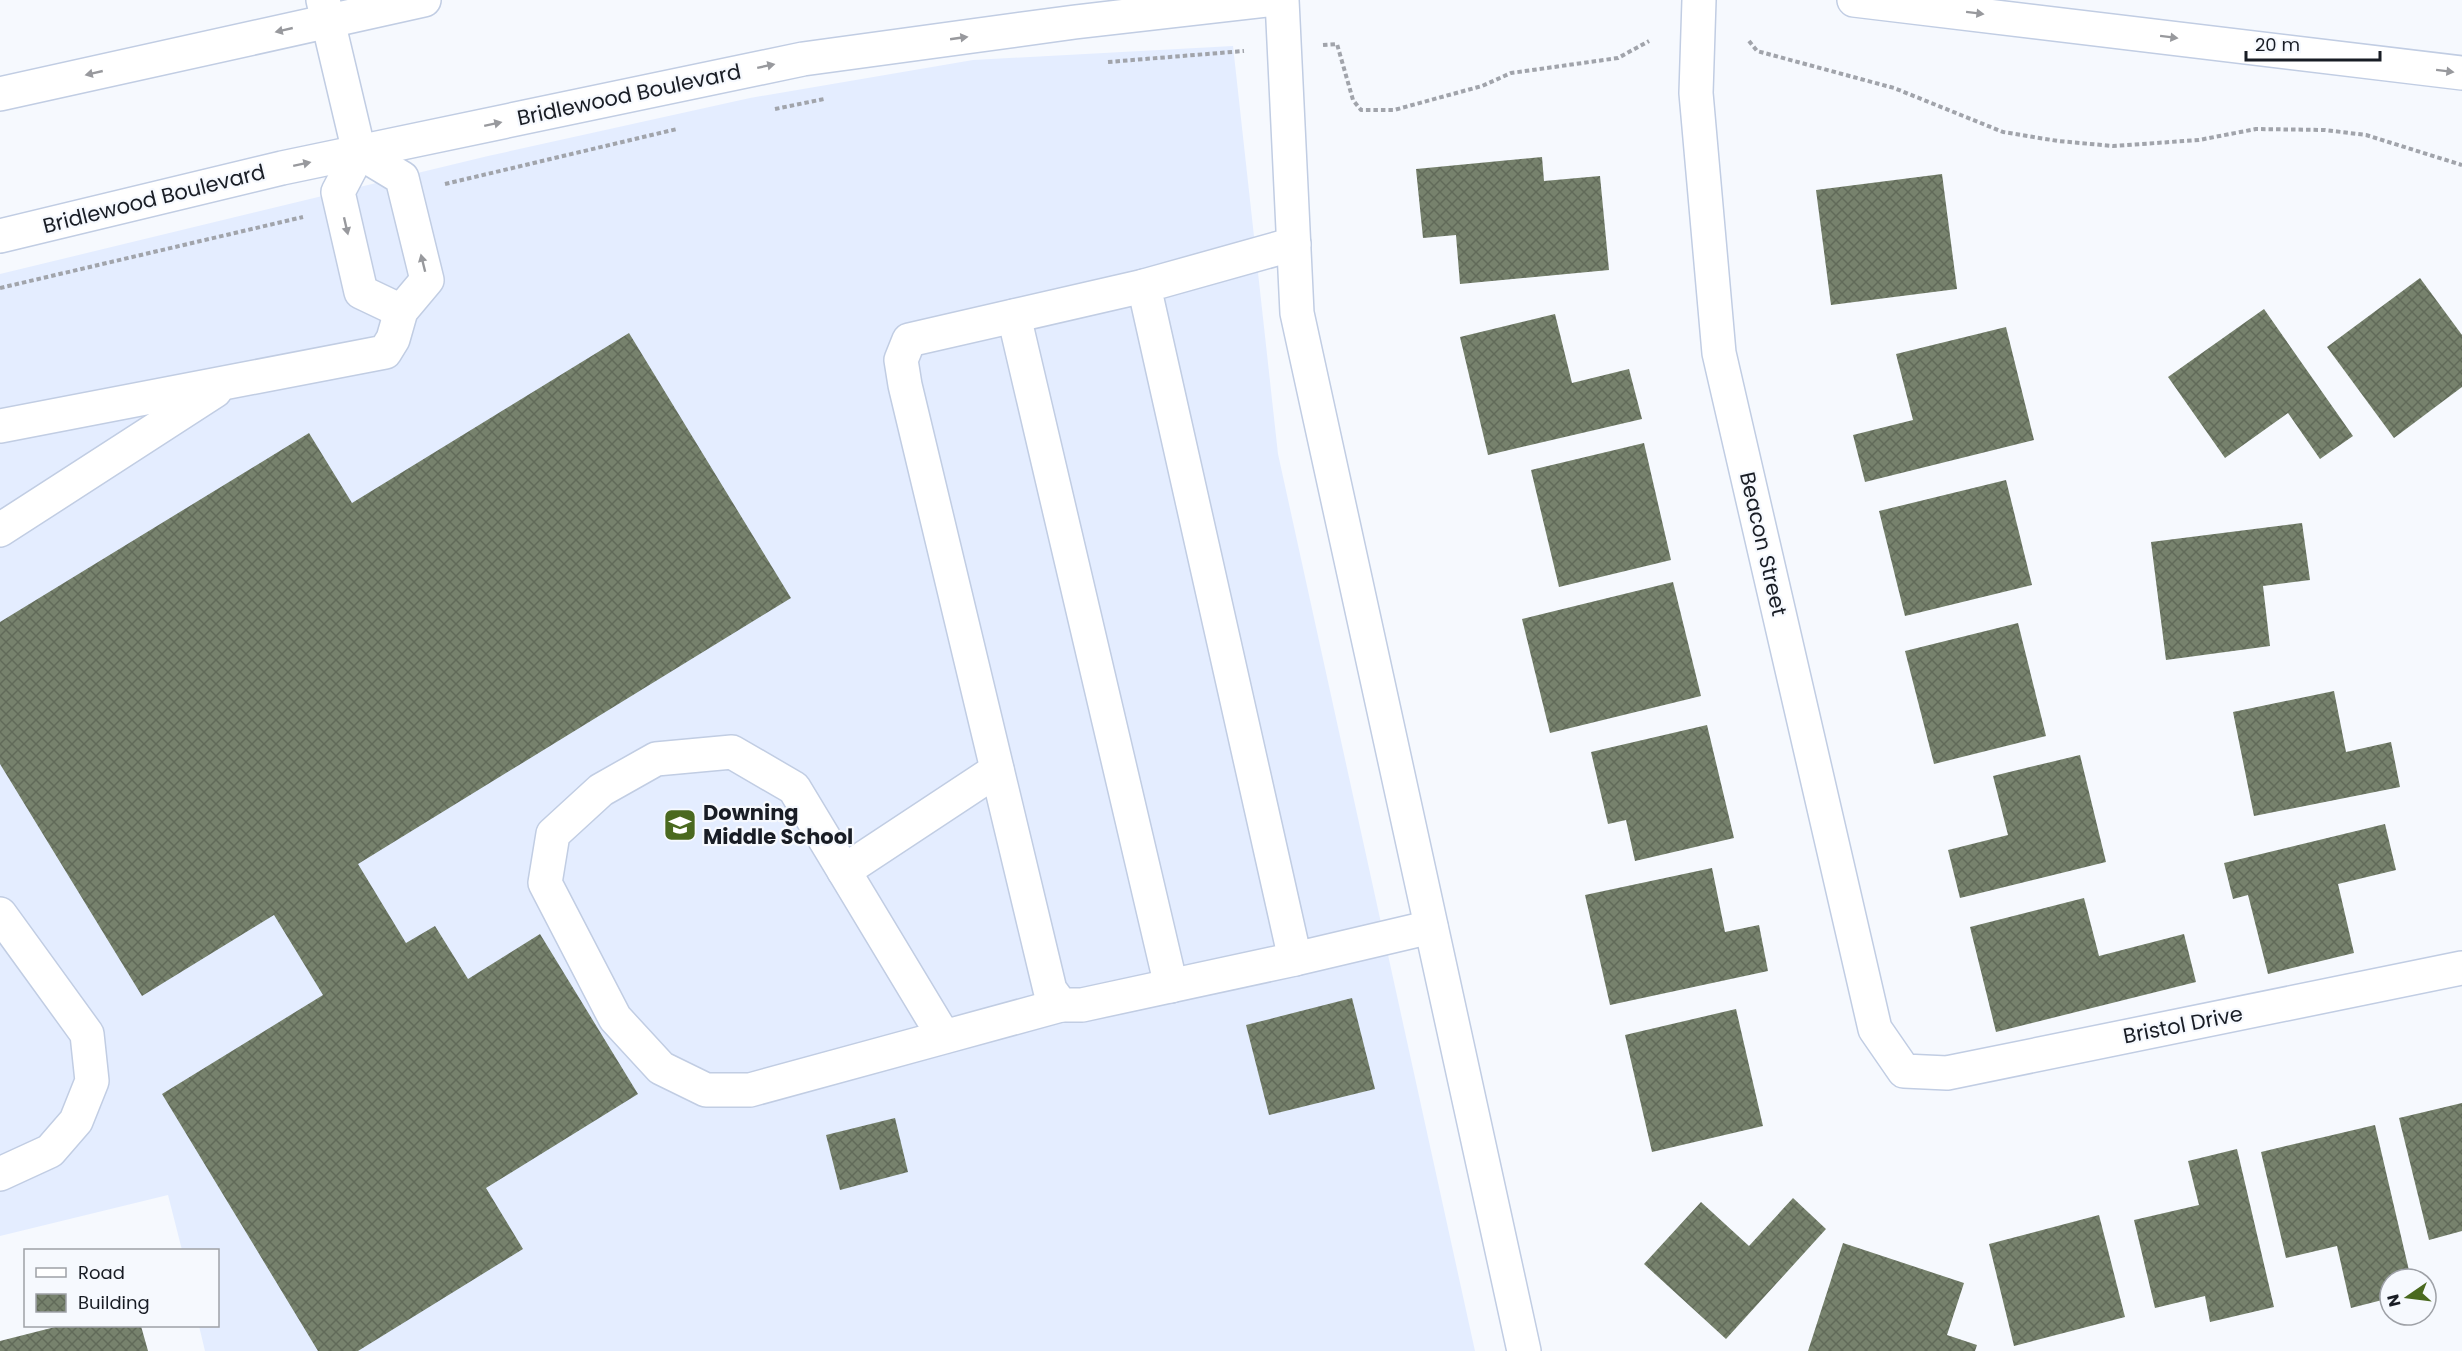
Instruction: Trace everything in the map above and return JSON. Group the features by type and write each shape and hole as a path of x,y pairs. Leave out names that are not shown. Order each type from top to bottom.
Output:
{"street":[{"path":"0,94 326,10 424,0"},
{"name":"Bridlewood Boulevard","path":"0,236 282,168 803,59 1075,22 1266,0"},
{"path":"1282,0 1297,314 1524,1351"},
{"name":"Beacon Street","path":"1699,0 1696,93 1719,353 1875,1029 1904,1071"},
{"path":"1854,0 2462,73"},
{"path":"326,10 359,152 338,192 361,292 401,311"},
{"path":"0,426 385,352 393,339 401,311 427,280 402,178 359,152"},
{"path":"1061,1005 1050,990 905,385 901,360 909,340 1144,286 1294,244"},
{"path":"1144,286 1295,959"},
{"path":"1014,316 1171,986"},
{"path":"0,530 229,382"},
{"path":"944,1037 794,788 732,752 656,759 602,790 553,834 545,883 615,1018 661,1068 706,1090 750,1090 944,1037 1061,1005 1082,1005 1431,927"},
{"path":"844,871 998,770"},
{"path":"0,914 87,1034 92,1081 76,1121 50,1151 0,1174"},
{"name":"Bristol Drive","path":"1904,1071 1947,1073 2462,968"}],"path":[{"path":"1104,62 1337,44 1353,100 1361,110 1394,110 1482,86 1511,73 1618,58 1648,41"},
{"path":"1749,41 1757,51 1894,88 2003,132 2058,141 2113,146 2199,140 2256,129 2325,129 2366,135 2462,165"},
{"path":"770,110 826,99"},
{"path":"406,193 679,129"},
{"path":"0,288 342,208"}],"shaded area":[{"name":"Downing Middle School","path":"1233,46 1278,454 1475,1351 205,1351 199,1327 219,1327 219,1249 182,1249 168,1195 0,1236 0,274 488,156 750,98 973,60"}],"building":[{"path":"1542,157 1544,181 1600,176 1609,270 1460,284 1456,235 1423,238 1416,169"},
{"path":"1942,174 1957,289 1831,305 1816,190"},
{"path":"2420,278 2462,335 2462,387 2394,438 2327,347"},
{"path":"2264,309 2353,436 2320,459 2288,413 2225,458 2168,377"},
{"path":"1555,314 1572,383 1629,369 1642,419 1488,455 1460,337"},
{"path":"2006,327 2034,440 1865,482 1853,435 1913,420 1896,354"},
{"path":"629,333 791,598 358,864 406,943 435,926 468,979 540,934 638,1094 486,1188 523,1249 358,1351 318,1351 162,1094 323,995 274,915 142,996 0,764 0,622 309,433 352,503"},
{"path":"1644,443 1671,560 1559,587 1531,470"},
{"path":"2006,480 2032,585 1905,616 1879,511"},
{"path":"2302,523 2310,580 2263,586 2270,646 2166,660 2151,542"},
{"path":"1673,582 1701,696 1550,733 1522,619"},
{"path":"2018,623 2046,736 1934,764 1905,651"},
{"path":"2334,691 2346,752 2391,742 2400,787 2254,816 2233,712"},
{"path":"1707,725 1734,838 1635,861 1626,820 1608,824 1591,752"},
{"path":"2080,755 2106,862 1960,898 1948,850 2008,835 1993,776"},
{"path":"2385,824 2396,870 2338,884 2354,953 2268,974 2248,895 2233,899 2224,863"},
{"path":"1712,868 1725,932 1759,925 1768,971 1610,1005 1585,895"},
{"path":"2084,898 2099,956 2184,934 2196,982 1996,1032 1970,927"},
{"path":"1352,998 1375,1089 1269,1115 1246,1025"},
{"path":"1736,1009 1763,1126 1652,1152 1625,1035"},
{"path":"2462,1103 2462,1231 2429,1240 2399,1118"},
{"path":"895,1118 908,1172 840,1190 826,1135"},
{"path":"2375,1125 2408,1267 2378,1267 2378,1301 2351,1308 2337,1246 2286,1258 2261,1152"},
{"path":"2237,1149 2274,1307 2210,1322 2205,1296 2155,1308 2134,1220 2199,1205 2188,1161"},
{"path":"1793,1198 1826,1229 1726,1339 1644,1264 1701,1202 1749,1246"},
{"path":"2099,1215 2125,1317 2014,1346 1989,1244"},
{"path":"1843,1243 1964,1283 1947,1335 1977,1345 1975,1351 1808,1351"},
{"path":"55,1327 141,1327 148,1351 0,1351 0,1341"}],"place":[{"name":"Downing Middle School","path":"680,825"}]}
